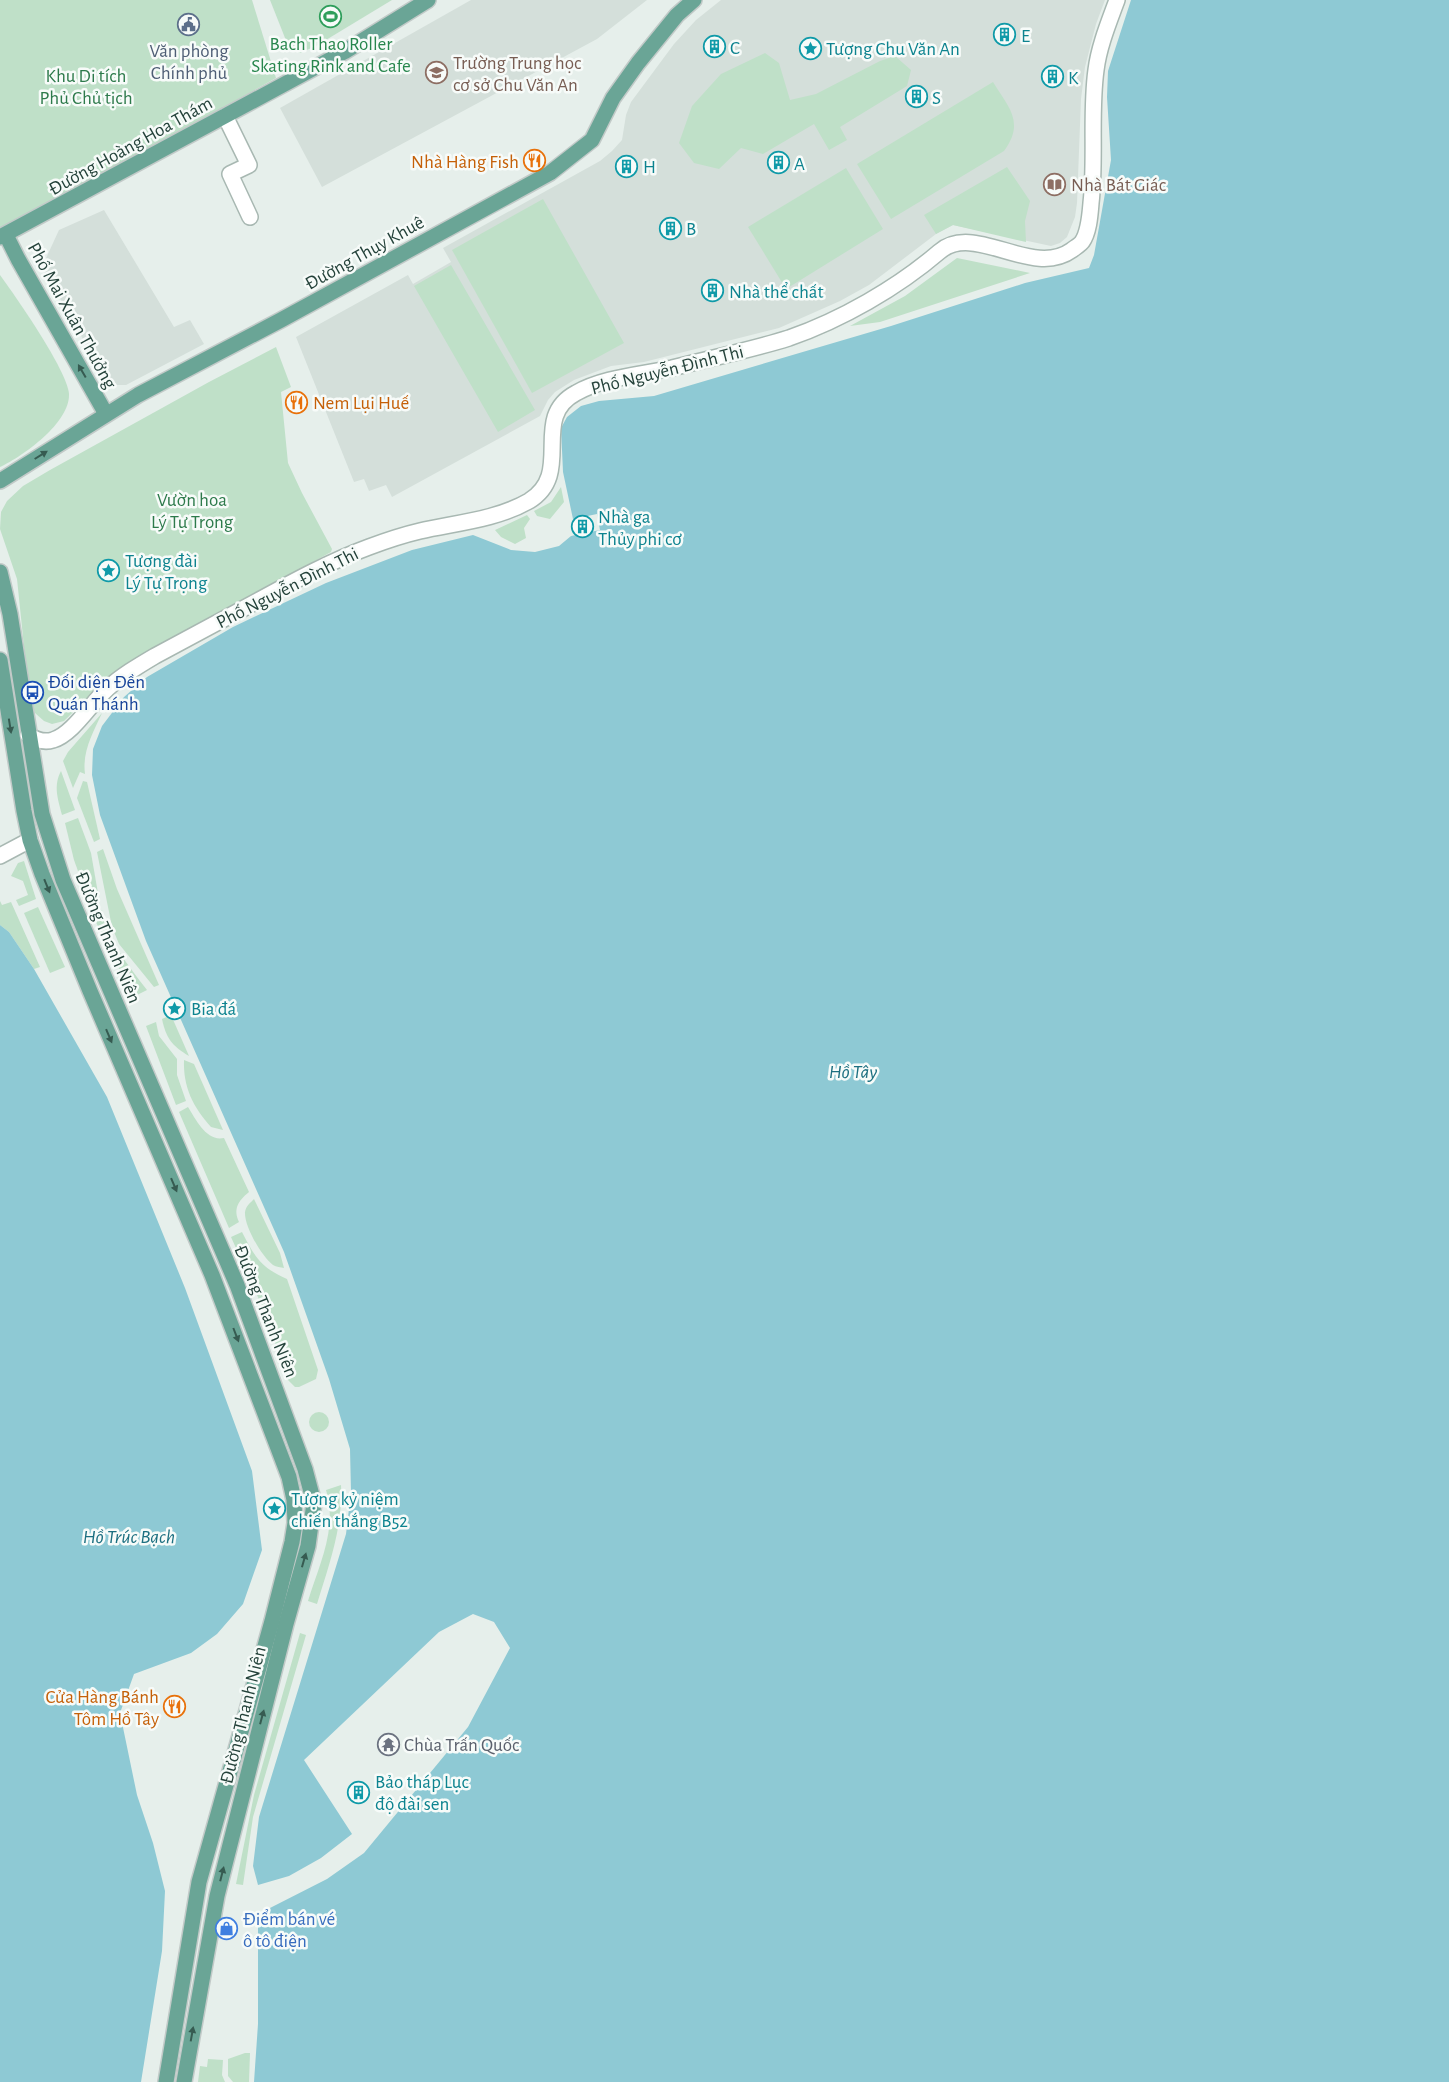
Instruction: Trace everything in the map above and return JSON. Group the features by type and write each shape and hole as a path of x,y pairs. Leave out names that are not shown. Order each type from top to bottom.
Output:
{"main road":[{"name":"Đường Hoàng Hoa Thám","path":"3,236 344,52 428,0"},
{"name":"Đường Thụy Khuê","path":"0,481 106,414 550,173 592,140 613,98 638,63 677,15 694,0"},
{"name":"Phố Mai Xuân Thưởng","path":"3,236 106,414"},
{"name":"Đường Thanh Niên","path":"0,572 11,622 42,814 63,880 237,1285 305,1469 314,1503 308,1546 286,1624 217,1896 184,2082"},
{"name":"Đường Thanh Niên","path":"0,660 30,840 90,991 212,1275 289,1476 294,1500 295,1523 292,1542 199,1882 166,2082"}],"street":[{"name":"Phố Nguyễn Đình Thi","path":"28,735 44,742 60,738 74,726 108,688 129,672 155,656 330,562 417,532 504,511 529,500 545,488 551,474 554,415 563,401 578,391 599,384 656,372 787,338 828,323 898,283 946,245 961,242 1041,259 1062,257 1082,243 1089,221 1093,186 1096,70 1106,31 1118,0"},
{"path":"225,116 250,165 230,174 250,217"},
{"path":"0,856 30,840"}],"shaded area":[{"name":"Trường Trung học cơ sở Chu Văn An","path":"471,0 647,0 597,39 322,187 280,108"},
{"path":"721,0 1105,0 1096,24 1085,67 1081,99 1077,203 1075,217 1067,237 1060,243 1051,246 953,225 936,234 869,285 840,301 779,328 644,362 611,366 574,380 555,392 548,400 540,416 392,497 386,485 369,491 364,479 354,482 296,337 408,275 413,284 451,262 443,248 600,161 622,140 626,115 631,102 674,44 696,20"},
{"path":"104,210 174,327 190,320 204,344 126,385 109,385 42,267 59,230"}],"green space":[{"name":"Khu Di tích Phủ Chủ tịch","path":"0,0 252,0 276,78 0,230"},
{"path":"270,0 392,0 316,46 300,53 289,48"},
{"path":"765,53 779,63 790,100 816,94 880,61 895,56 911,70 907,86 840,127 847,140 829,150 814,124 763,154 741,148 719,169 694,163 679,143 692,106 721,74"},
{"path":"993,82 1009,108 1014,123 1010,141 1004,151 891,219 857,164"},
{"path":"1007,167 1030,201 1025,221 1026,242 953,225 936,234 924,215"},
{"path":"846,168 883,229 786,289 748,227"},
{"path":"543,199 624,343 532,393 452,250"},
{"path":"957,258 1030,273 880,322 850,326 905,296"},
{"path":"451,265 535,410 498,432 414,286"},
{"path":"0,275 51,352 60,368 69,394 62,416 54,427 32,447 0,467"},
{"name":"Vườn hoa Lý Tự Trọng","path":"276,347 291,387 281,392 288,463 332,549 331,552 237,604 104,682 64,721 52,724 44,721 35,713 29,695 17,579 0,529 1,512 7,501 23,486 50,470"},
{"path":"561,487 564,502 550,519 537,516 534,511 551,502"},
{"path":"527,515 530,519 524,528 526,538 515,544 501,537 495,530"},
{"path":"102,713 87,750 84,766 85,774 80,772 73,788 63,761 68,752"},
{"path":"61,771 75,810 62,815 57,787"},
{"path":"83,781 87,782 100,839 94,842 77,798"},
{"path":"78,818 91,853 99,899 90,904 74,860 65,823"},
{"path":"103,849 117,889 159,985 154,987 119,944 112,927 97,852"},
{"path":"24,861 36,899 19,906 16,900 28,895 23,881 11,876 18,863"},
{"path":"0,901 2,905 11,902 40,967 34,969 9,932 0,925"},
{"path":"38,907 65,967 50,973 24,913"},
{"path":"102,910 114,942 147,990 133,997 92,914"},
{"path":"171,1015 189,1056 174,1045 166,1031 162,1019"},
{"path":"156,1022 159,1036 177,1059 177,1075 186,1101 176,1105 146,1026"},
{"path":"184,1060 194,1064 223,1130 211,1127 194,1104 187,1088"},
{"path":"188,1107 198,1124 207,1133 212,1137 224,1138 249,1192 242,1199 237,1209 236,1213 239,1222 229,1228 179,1112"},
{"path":"254,1199 280,1253 284,1268 274,1266 269,1261 259,1248 247,1225 245,1212 247,1206"},
{"path":"242,1232 259,1260 270,1270 287,1279 318,1370 316,1379 299,1387 295,1387 288,1380 262,1306 231,1237"},
{"path":"319,1412 326,1415 329,1422 326,1429 319,1432 312,1429 309,1422 312,1415"},
{"path":"341,1485 340,1516 337,1531 317,1604 308,1601 326,1546 330,1518 326,1490"},
{"path":"300,1633 306,1635 253,1817 243,1885 236,1884 254,1795"},
{"path":"250,2053 249,2082 233,2082 228,2076 228,2059"},
{"path":"208,2059 223,2060 222,2075 225,2082 198,2082 200,2066 207,2067"}],"water":[{"name":"Hồ Tây","path":"1131,0 1449,0 1449,2082 254,2082 258,2024 258,1926 268,1909 327,1879 364,1853 468,1727 510,1648 494,1622 473,1614 439,1632 304,1760 352,1834 321,1858 289,1876 258,1885 253,1866 259,1817 346,1534 351,1492 350,1449 329,1379 284,1252 146,941 100,815 92,775 93,749 102,726 124,697 147,677 233,627 326,583 412,550 473,535 511,550 535,552 559,546 571,536 600,530 597,514 573,519 563,472 561,428 567,417 581,406 599,401 654,396 891,326 1025,283 1089,268 1094,255 1111,160 1107,97 1108,71"},
{"name":"Hồ Trúc Bạch","path":"0,925 9,932 34,969 107,1097 185,1288 252,1471 262,1550 243,1604 217,1634 191,1653 134,1674 120,1713 137,1795 153,1843 165,1891 162,1951 141,2082 0,2082"}],"place":[{"name":"Bach Thao Roller Skating Rink and Cafe","path":"331,17"},
{"name":"Văn phòng Chính phủ","path":"189,24"},
{"name":"E","path":"1005,35"},
{"name":"C","path":"714,47"},
{"name":"Tượng Chu Văn An","path":"810,48"},
{"name":"Trường Trung học cơ sở Chu Văn An","path":"437,73"},
{"name":"K","path":"1052,77"},
{"name":"S","path":"916,97"},
{"name":"Nhà Hàng Fish","path":"535,161"},
{"name":"A","path":"778,163"},
{"name":"H","path":"627,166"},
{"name":"Nhà Bát Giác","path":"1055,184"},
{"name":"B","path":"670,228"},
{"name":"Nhà thể chất","path":"713,291"},
{"name":"Nem Lụi Huế","path":"297,402"},
{"name":"Nhà ga Thủy phi cơ","path":"582,527"},
{"name":"Tượng đài Lý Tự Trọng","path":"109,571"},
{"name":"Đối diện Đền Quán Thánh","path":"32,692"},
{"name":"Bia đá","path":"175,1008"},
{"name":"Tượng kỷ niệm chiến thắng B52","path":"275,1509"},
{"name":"Cửa Hàng Bánh Tôm Hồ Tây","path":"175,1707"},
{"name":"Chùa Trấn Quốc","path":"388,1744"},
{"name":"Bảo tháp Lục độ đài sen","path":"359,1792"},
{"name":"Điểm bán vé ô tô điện","path":"227,1929"}]}
